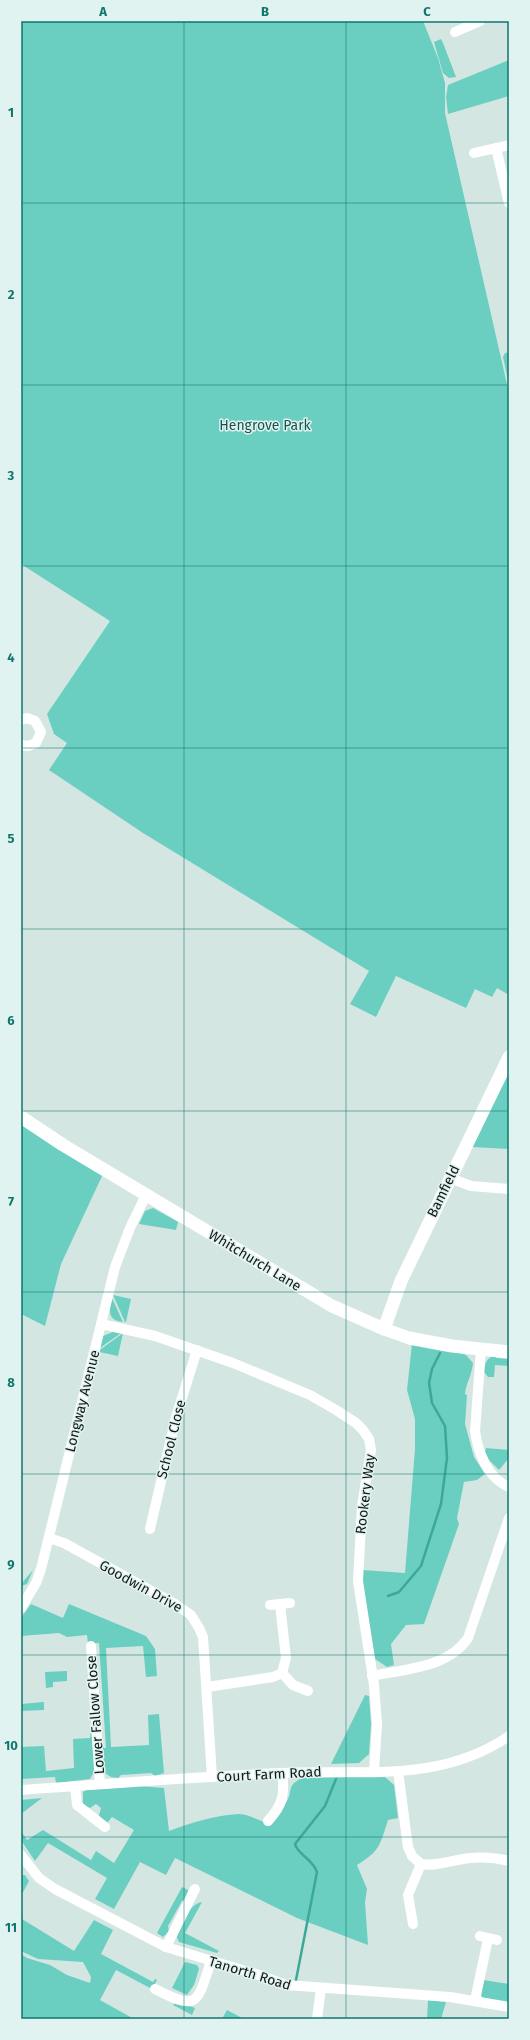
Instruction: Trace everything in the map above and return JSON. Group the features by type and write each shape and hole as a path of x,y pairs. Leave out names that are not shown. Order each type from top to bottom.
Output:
{"street":[{"path":"455,32 474,22"},
{"path":"474,153 509,145"},
{"path":"496,148 509,204"},
{"path":"21,720 31,719 38,724 42,742 32,745 21,745"},
{"name":"Bamfield","path":"384,1329 401,1281 509,1057"},
{"name":"Whitchurch Lane","path":"21,1117 63,1145 332,1306 384,1329 433,1343 509,1352"},
{"path":"450,1178 471,1186 509,1189"},
{"name":"Longway Avenue","path":"21,1608 24,1596 41,1569 115,1267 130,1228 146,1195"},
{"name":"Rookery Way","path":"100,1324 155,1336 233,1363 310,1395 356,1423 368,1439 372,1450 362,1506 358,1581 372,1676 376,1724 374,1771"},
{"path":"481,1349 475,1430 480,1455 490,1471 502,1484 509,1487"},
{"name":"School Close","path":"150,1529 176,1417 196,1350"},
{"path":"372,1676 431,1663 450,1656 460,1649 468,1638 509,1518"},
{"name":"Goodwin Drive","path":"49,1538 64,1544 191,1615 200,1628 203,1637 212,1777"},
{"path":"280,1604 286,1658 282,1673"},
{"name":"Lower Fallow Close","path":"91,1646 100,1784"},
{"path":"207,1687 273,1677 282,1673"},
{"path":"282,1673 293,1685 308,1691"},
{"name":"Court Farm Road","path":"21,1790 282,1773 398,1771 454,1763 494,1746 509,1736"},
{"path":"398,1771 408,1848 412,1856 421,1864 434,1864 471,1858 490,1858 509,1861"},
{"path":"268,1821 279,1810 283,1796 282,1773"},
{"path":"75,1786 77,1805 105,1827"},
{"name":"Tanorth Road","path":"21,1855 24,1866 55,1889 166,1947 259,1975 286,1985 450,1996 509,2007"},
{"path":"413,1924 408,1895 421,1864"},
{"path":"166,1947 195,1889"},
{"path":"475,2000 488,1938"},
{"path":"155,1989 182,2002 196,2000 200,1994 211,1961"},
{"path":"317,2019 321,1988"}],"green space":[{"name":"Hengrove Park","path":"21,21 423,21 438,58 445,83 445,113 509,393 509,995 497,988 492,997 475,989 466,1008 396,976 376,1017 350,1004 369,971 143,833 49,770 67,743 54,734 47,714 110,621 21,564"},
{"path":"441,39 456,77 449,78 443,73 434,42"},
{"path":"509,60 509,96 448,114 446,97 448,85"},
{"path":"509,352 509,385 503,357 505,353"},
{"path":"509,1073 509,1149 472,1147"},
{"path":"21,1124 103,1174 61,1264 45,1326 21,1314"},
{"path":"153,1208 178,1222 176,1230 139,1224 145,1211"},
{"path":"113,1295 131,1299 126,1322 125,1322"},
{"path":"112,1298 123,1322 114,1319 110,1314"},
{"path":"113,1332 121,1333 100,1348 103,1336"},
{"path":"123,1333 118,1356 99,1352 101,1349"},
{"path":"412,1344 461,1353 466,1355 473,1363 465,1394 467,1395 465,1424 474,1457 485,1474 477,1480 464,1482 457,1518 459,1524 424,1624 406,1625 391,1644 394,1665 387,1667 375,1659 363,1587 363,1570 405,1573 415,1449 415,1419 407,1390"},
{"path":"496,1356 496,1358 509,1359 509,1366 495,1365 494,1377 488,1377 484,1372 485,1364 488,1359"},
{"path":"486,1448 509,1450 509,1458 499,1470 489,1460 485,1452"},
{"path":"33,1570 27,1584 21,1586 22,1583"},
{"path":"31,1604 63,1618 69,1604 146,1636 155,1649 157,1676 146,1677 143,1646 106,1648 111,1747 149,1745 148,1715 159,1714 164,1773 155,1776 151,1773 121,1775 118,1778 111,1777 103,1772 101,1749 104,1746 104,1748 106,1748 99,1643 88,1644 87,1635 67,1637 59,1633 21,1636 21,1618"},
{"path":"67,1671 67,1681 53,1682 53,1687 46,1688 45,1672"},
{"path":"365,1695 369,1696 371,1724 369,1754 359,1763 331,1764"},
{"path":"44,1702 44,1710 21,1711 21,1704"},
{"path":"91,1730 95,1770 90,1779 56,1783 55,1777 21,1779 21,1747 44,1746 46,1771 74,1768 73,1739 90,1738"},
{"path":"385,1777 394,1785 398,1818 388,1820 378,1847 370,1856 357,1865 367,1889 365,1902 368,1945 297,1918 175,1858 166,1875 140,1862 114,1909 95,1899 107,1878 48,1843 35,1861 21,1840 21,1831 27,1840 43,1830 91,1860 96,1851 114,1863 134,1830 112,1817 107,1823 101,1819 99,1815 101,1808 96,1804 90,1808 83,1805 83,1792 86,1790 138,1786 164,1788 169,1831 203,1820 239,1814 247,1815 263,1822 272,1823 289,1797 292,1786 302,1778"},
{"path":"42,1798 21,1814 21,1800"},
{"path":"21,1875 25,1875 29,1881 22,1894 21,1905"},
{"path":"182,1887 188,1890 186,1900 182,1901 168,1926 169,1931 163,1937 157,1933"},
{"path":"202,1902 185,1933 219,1951 217,1953 179,1942 177,1938 185,1916 193,1906"},
{"path":"21,1913 23,1915 22,1919 74,1951 94,1920 113,1930 101,1954 153,1982 155,1979 157,1980 152,1989 116,1970 100,2000 134,2019 21,2019 21,1954 27,1958 50,1965 67,1975 90,1983 91,1977 83,1962 38,1959 21,1951"},
{"path":"185,1962 197,1965 199,1969 194,1985 187,1995 172,1988"},
{"path":"483,1980 509,1984 509,2004 483,1998 481,1995"},
{"path":"428,2000 446,2002 441,2019 427,2019"},
{"path":"175,2003 195,2008 192,2015 173,2005"},
{"path":"227,2010 244,2019 222,2019"}],"waterway":[{"path":"388,1596 399,1592 421,1566 441,1504 447,1458 445,1426 432,1403 429,1383 432,1369 440,1353"},
{"path":"296,1980 317,1872 315,1867 296,1848 295,1844 325,1806 336,1779"}]}
